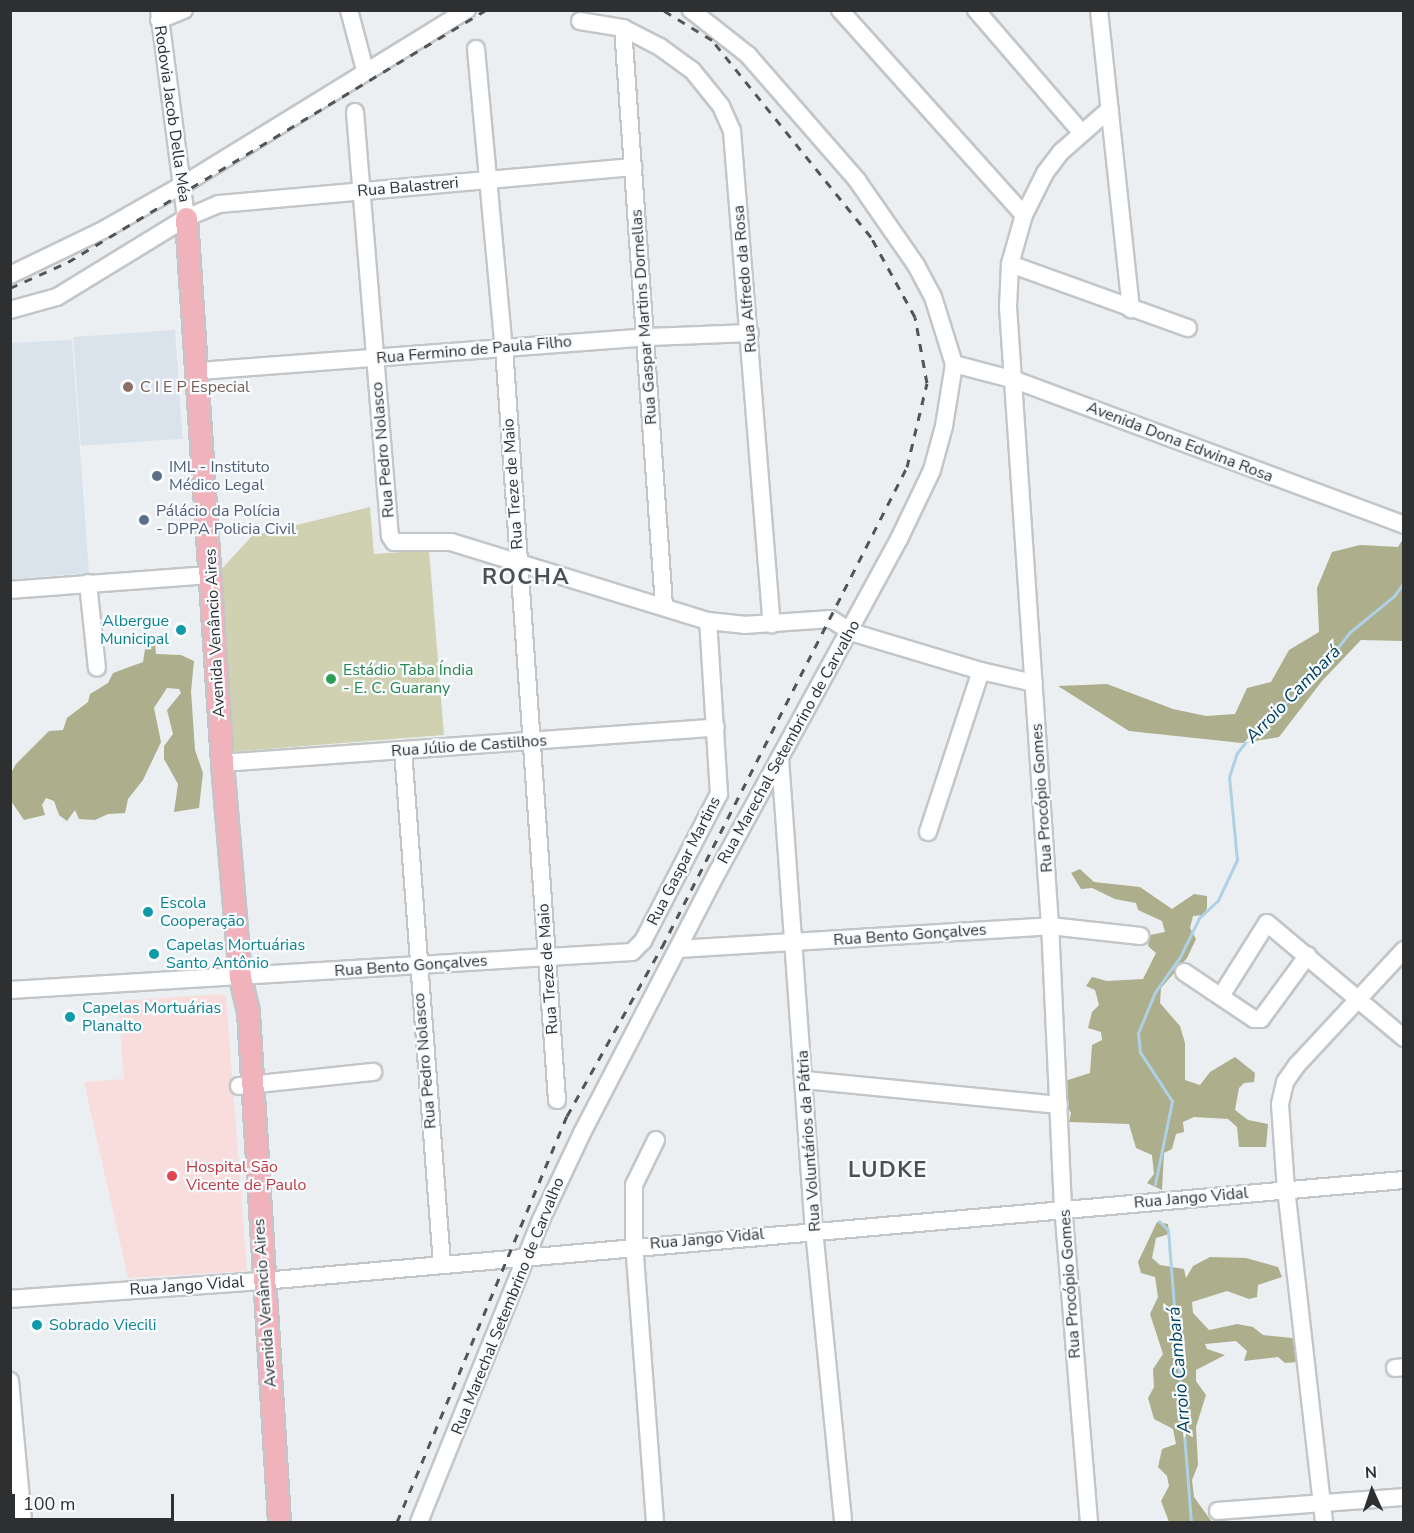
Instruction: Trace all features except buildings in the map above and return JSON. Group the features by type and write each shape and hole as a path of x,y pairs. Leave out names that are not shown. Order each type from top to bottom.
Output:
{"main road":[{"name":"Avenida Venâncio Aires","path":"186,218 199,371 222,763 240,977 244,1086 264,1389 279,1522"},
{"name":"Avenida Venâncio Aires","path":"264,1389 265,1522"}],"street":[{"path":"159,15 184,10"},
{"path":"349,10 365,70"},
{"path":"10,275 105,229 184,184 365,70 467,10"},
{"name":"Rua Marechal Setembrino de Carvalho","path":"426,1521 528,1256 582,1133 780,758 851,632 932,470 954,364 933,297 916,265 857,180 748,55 691,10"},
{"path":"976,10 1081,132"},
{"path":"1099,10 1131,309"},
{"path":"852,14 1024,215"},
{"name":"Rodovia Jacob Della Méa","path":"159,15 166,91 184,184 186,218"},
{"name":"Rua Alfredo da Rosa","path":"580,21 623,28 660,47 692,70 722,106 732,131 772,624"},
{"name":"Rua Gaspar Martins Dornellas","path":"623,28 647,337 664,606"},
{"name":"Rua Treze de Maio","path":"476,49 504,348 557,1100"},
{"name":"Rua Procópio Gomes","path":"1089,1522 1064,1209 1050,926 1015,380 1008,307 1010,264 1024,215 1045,173 1081,132 1110,109"},
{"name":"Rua Pedro Nolasco","path":"356,112 390,536 401,544 451,542 518,563"},
{"name":"Rua Balastreri","path":"186,218 219,204 633,167"},
{"path":"10,310 57,297 186,218"},
{"path":"1010,264 1188,328"},
{"name":"Rua Fermino de Paula Filho","path":"199,371 647,337 750,333"},
{"name":"Avenida Dona Edwina Rosa","path":"954,364 1015,380 1404,525"},
{"path":"518,563 708,621 772,624 831,619 863,608"},
{"path":"10,590 211,575"},
{"path":"88,583 97,668"},
{"path":"831,619 851,632 981,671 1034,683"},
{"name":"Rua Gaspar Martins","path":"632,952 643,941 719,794 708,621"},
{"path":"928,832 981,671"},
{"name":"Rua Júlio de Castilhos","path":"222,763 716,728"},
{"name":"Rua Pedro Nolasco","path":"403,750 442,1264"},
{"name":"Rua Voluntários da Pátria","path":"780,758 805,1080 814,1230 843,1522"},
{"path":"1221,996 1264,923 1308,955 1356,999 1404,1038"},
{"name":"Rua Bento Gonçalves","path":"678,949 1050,926 1140,936"},
{"path":"1324,1522 1286,1190 1280,1104 1285,1082 1356,999 1404,950"},
{"name":"Rua Bento Gonçalves","path":"10,990 632,952"},
{"path":"1184,972 1254,1019 1261,1019 1308,955"},
{"path":"244,1086 373,1072"},
{"path":"805,1080 1059,1106"},
{"path":"655,1522 634,1245 634,1185 656,1140"},
{"name":"Rua Jango Vidal","path":"10,1299 257,1281 634,1245 1404,1180"},
{"path":"10,1381 23,1522"},
{"path":"1218,1511 1404,1497"}],"shaded area":[{"name":"C I E P Especial","path":"175,330 183,439 81,446 73,337"},
{"path":"72,340 89,573 11,579 11,343"},
{"name":"Hospital São Vicente de Paulo","path":"220,994 226,996 247,1271 128,1278 84,1082 124,1079 118,1001"}],"green space":[{"name":"Estádio Taba Índia - E. C. Guarany","path":"370,507 374,554 429,550 444,735 229,752 216,575 252,536"},
{"path":"1403,539 1403,641 1361,640 1322,681 1279,737 1242,743 1129,731 1058,686 1107,684 1173,709 1206,716 1235,714 1247,688 1271,682 1289,650 1319,632 1317,588 1332,552 1360,545 1398,547"},
{"path":"155,642 156,654 181,655 194,661 191,691 195,750 203,773 199,808 174,812 178,784 164,759 164,746 173,734 167,710 181,693 179,689 167,688 154,708 161,742 143,780 128,799 125,813 108,814 95,820 79,819 75,810 67,821 59,815 54,801 46,798 42,805 45,815 24,820 11,801 11,773 16,764 49,731 63,730 67,718 88,702 90,694 108,683 113,673 143,662 146,643"},
{"path":"1080,869 1094,882 1140,887 1172,909 1194,894 1207,896 1207,908 1204,915 1193,916 1190,928 1196,939 1187,958 1161,988 1160,1003 1180,1026 1185,1043 1185,1080 1200,1085 1210,1072 1235,1057 1255,1073 1254,1082 1244,1083 1239,1088 1235,1110 1248,1120 1268,1124 1266,1147 1239,1147 1237,1127 1228,1119 1194,1117 1183,1122 1184,1132 1176,1134 1172,1149 1164,1153 1162,1190 1147,1183 1154,1174 1152,1155 1136,1148 1129,1124 1069,1122 1071,1113 1063,1100 1063,1087 1068,1080 1090,1073 1092,1045 1102,1040 1101,1032 1088,1028 1092,1012 1099,1005 1095,990 1086,986 1092,977 1107,981 1143,979 1156,953 1148,946 1150,935 1165,932 1162,921 1138,910 1136,903 1115,899 1092,888 1081,889 1071,873"},
{"path":"1157,1222 1168,1224 1169,1234 1156,1238 1152,1258 1160,1265 1184,1269 1186,1278 1193,1266 1210,1257 1246,1258 1278,1267 1282,1277 1258,1285 1257,1297 1249,1299 1227,1291 1192,1302 1193,1313 1209,1330 1237,1324 1253,1327 1263,1335 1292,1338 1298,1347 1297,1362 1285,1363 1278,1357 1244,1361 1247,1351 1236,1341 1205,1344 1207,1349 1225,1355 1196,1370 1196,1381 1206,1395 1196,1427 1198,1465 1192,1480 1194,1497 1212,1522 1169,1522 1161,1501 1169,1486 1167,1476 1158,1467 1162,1449 1176,1444 1173,1429 1154,1419 1148,1398 1154,1387 1153,1369 1163,1354 1150,1314 1158,1297 1155,1277 1141,1273 1138,1262"}],"waterway":[{"name":"Arroio Cambará","path":"1155,1184 1172,1101 1140,1052 1138,1033 1155,992 1180,957 1199,918 1218,900 1237,860 1229,777 1237,753 1254,731 1315,676 1350,632 1394,596 1404,582"},
{"name":"Arroio Cambará","path":"1159,1221 1168,1230 1191,1522"}],"railway":[{"path":"10,288 68,262 485,10"},
{"path":"397,1522 567,1116 662,947 907,467 927,383 915,317 871,237 712,40 663,10"}],"place":[{"name":"C I E P Especial","path":"128,387"},
{"name":"IML - Instituto Médico Legal","path":"157,476"},
{"name":"Pálácio da Polícia - DPPA Policia Civil","path":"144,520"},
{"name":"Albergue Municipal","path":"181,630"},
{"name":"Estádio Taba Índia - E. C. Guarany","path":"331,679"},
{"name":"Escola Cooperação","path":"148,912"},
{"name":"Capelas Mortuárias Santo Antônio","path":"154,954"},
{"name":"Capelas Mortuárias Planalto","path":"70,1017"},
{"name":"Hospital São Vicente de Paulo","path":"172,1176"},
{"name":"Sobrado Viecili","path":"37,1325"}],"district":[{"name":"ROCHA","path":"526,578"},
{"name":"LUDKE","path":"888,1171"}]}
